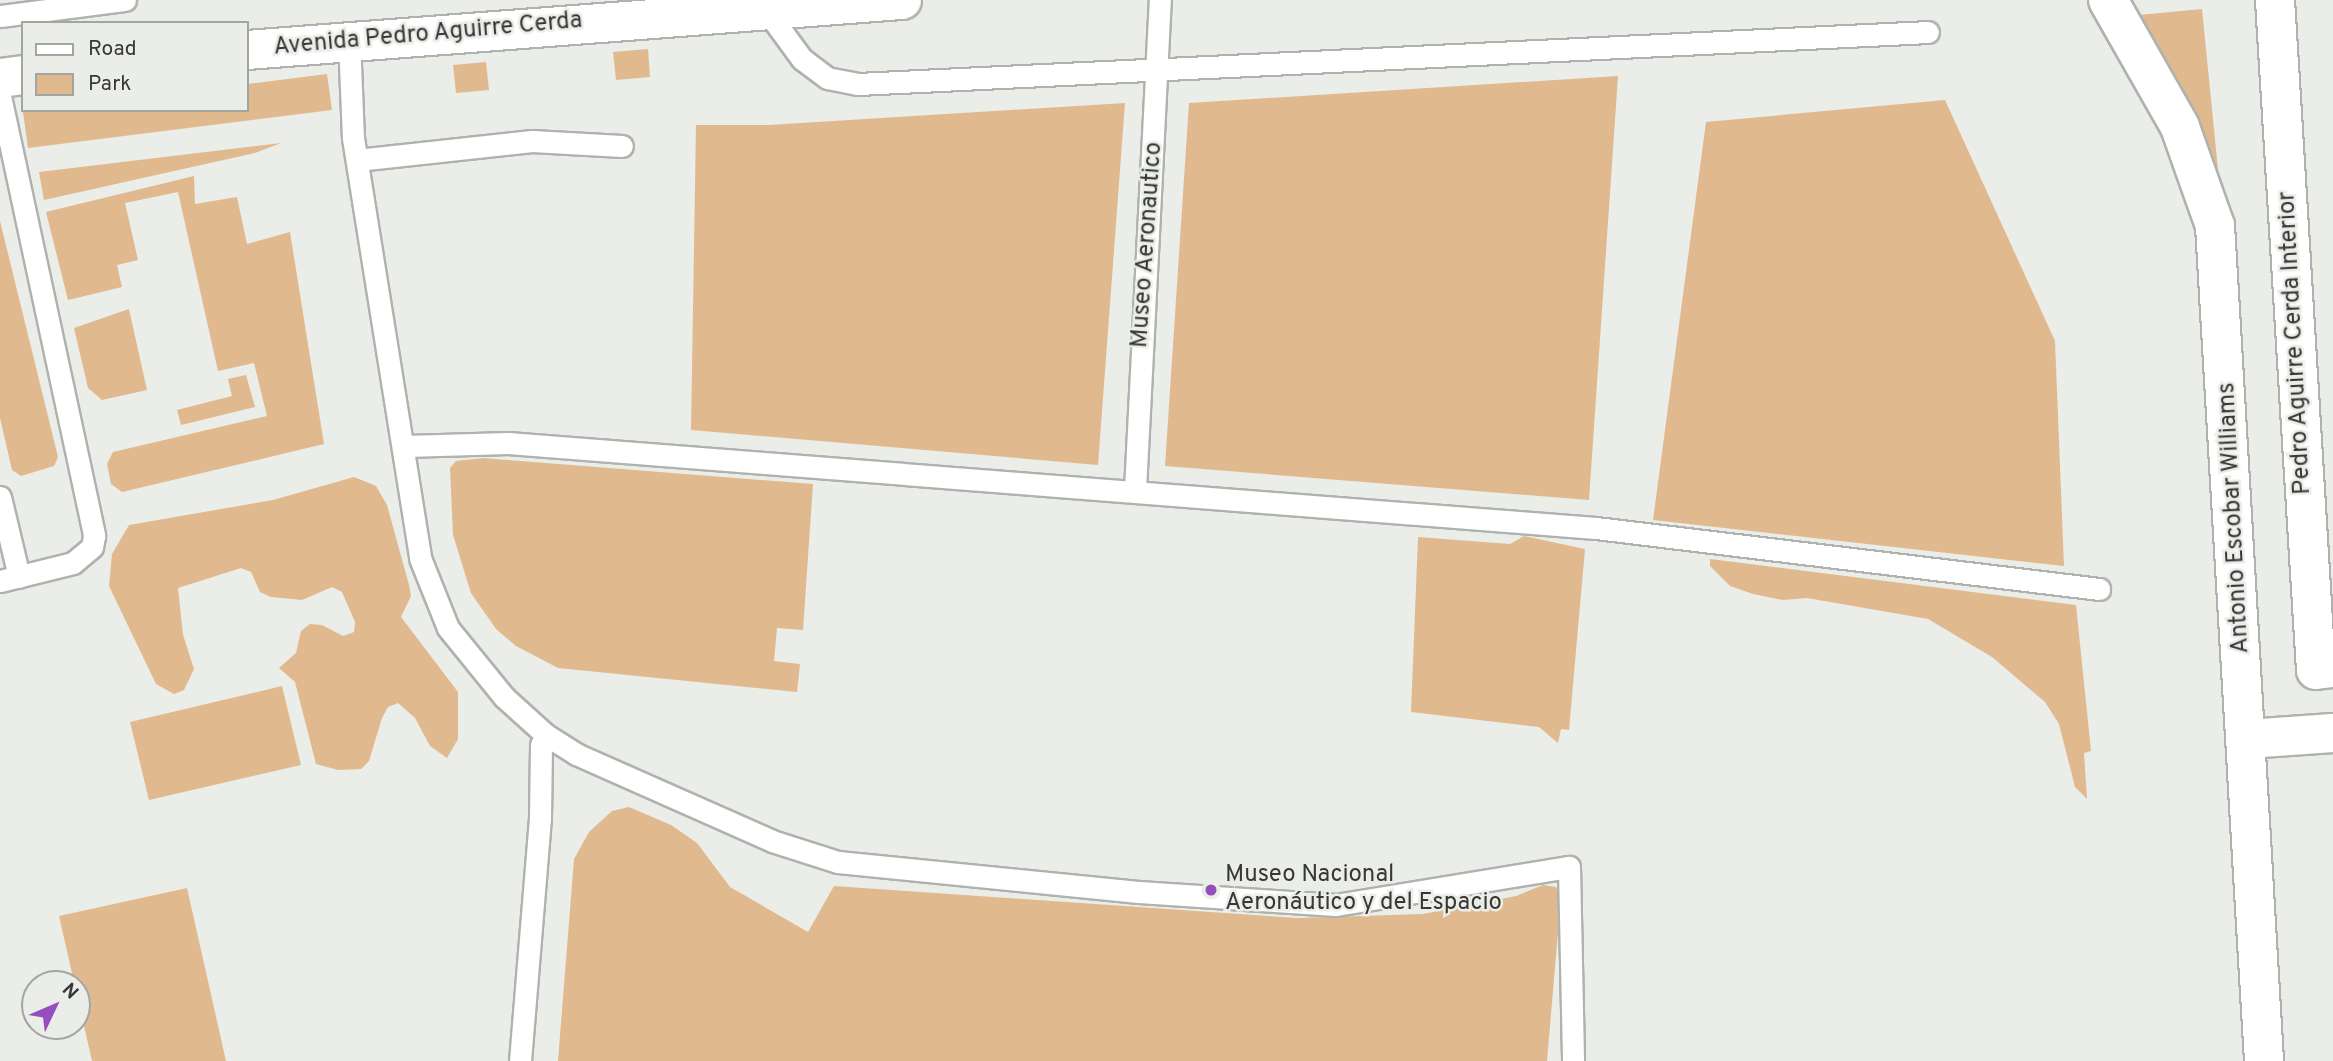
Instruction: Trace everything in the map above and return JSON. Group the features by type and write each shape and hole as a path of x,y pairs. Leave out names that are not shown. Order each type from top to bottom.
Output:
{"street":[{"name":"Avenida Pedro Aguirre Cerda","path":"248,50 349,39 902,0"},
{"name":"Antonio Escobar Williams","path":"2108,0 2180,127 2215,226 2264,1061"},
{"name":"Pedro Aguirre Cerda Interior","path":"2275,0 2316,670 2333,668"},
{"path":"0,78 21,75"},
{"path":"2247,739 2333,733"}],"lane":[{"path":"0,16 125,0"},
{"name":"Museo Aeronautico","path":"1135,490 1160,0"},
{"path":"766,10 802,59 827,78 846,84 1928,32"},
{"path":"349,39 356,160 405,446 420,558 439,614 504,697 546,735 576,754 761,836 838,862 1139,892 1336,905 1569,867 1573,1061"},
{"path":"0,96 94,536 92,547 73,563 9,579 0,497"},
{"path":"356,160 532,141 622,146"},
{"path":"405,446 508,443 1596,528 2099,589"},
{"path":"520,1061 540,818 541,744 546,735"}],"green space":[{"path":"2202,9 2221,200 2169,72 2139,15"},
{"path":"648,49 650,77 616,80 613,52"},
{"path":"486,62 489,90 456,93 453,65"},
{"path":"327,74 332,110 28,148 23,112 248,112 248,84"},
{"path":"1618,76 1589,500 1165,466 1189,103"},
{"path":"1945,100 2055,341 2064,566 1653,520 1706,122"},
{"path":"1125,103 1098,465 691,430 696,125 769,125"},
{"path":"281,143 255,153 44,200 39,172"},
{"path":"194,176 195,204 237,197 247,244 290,232 324,444 122,492 111,484 107,464 113,452 267,416 254,363 218,371 178,192 125,203 138,260 117,265 122,287 68,300 46,212"},
{"path":"0,221 58,457 54,466 21,476 12,470 0,418"},
{"path":"129,309 147,390 102,400 88,388 74,328"},
{"path":"246,375 255,407 181,425 177,410 232,396 228,379"},
{"path":"483,458 813,484 803,630 777,628 774,661 800,664 797,692 558,668 516,646 496,629 471,593 453,535 450,468 456,461"},
{"path":"354,477 376,486 387,505 411,596 401,617 458,692 458,739 447,758 430,746 415,718 398,703 388,707 369,761 361,769 338,770 316,764 295,682 279,668 296,653 301,631 310,624 322,625 343,636 354,632 355,622 342,592 332,587 302,600 271,597 260,592 251,572 241,568 178,588 183,635 194,669 184,690 174,694 156,684 109,586 112,554 129,525 273,500"},
{"path":"1524,536 1585,549 1569,730 1561,729 1558,743 1539,727 1411,712 1418,537 1510,544"},
{"path":"1710,559 2076,605 2091,751 2084,753 2087,799 2075,787 2059,724 2045,702 1992,657 1928,619 1807,598 1783,600 1753,594 1730,586 1710,566"},
{"path":"282,686 301,765 149,800 130,722"},
{"path":"629,807 671,825 697,843 730,887 808,932 834,886 1297,918 1423,914 1516,896 1543,885 1556,887 1561,897 1547,1061 558,1061 574,859 589,832 612,811"},
{"path":"187,888 226,1061 92,1061 87,1040 91,1040 91,970 71,970 59,916"}],"place":[{"name":"Museo Nacional Aeronáutico y del Espacio","path":"1211,890"}]}
